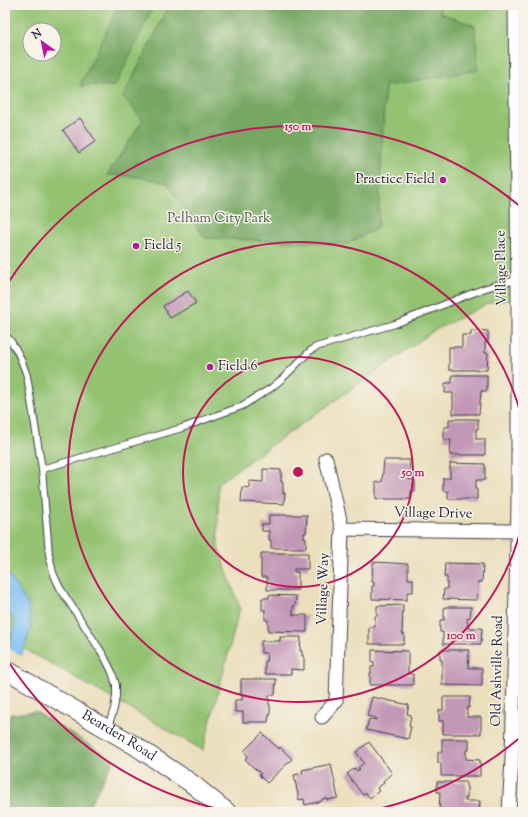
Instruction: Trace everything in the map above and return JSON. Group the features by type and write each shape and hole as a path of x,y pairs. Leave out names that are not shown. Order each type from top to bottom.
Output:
{"street":[{"name":"Village Place","path":"515,5 520,220 518,280 520,531"},
{"name":"Village Way","path":"322,717 336,701 342,529 326,459"},
{"name":"Village Drive","path":"342,529 520,531"},
{"name":"Old Ashville Road","path":"509,812 520,531"},
{"name":"Bearden Road","path":"5,669 134,745 191,783 227,812"}],"lane":[{"path":"42,468 182,428 242,406 271,388 316,347 395,324 483,289 518,280"},
{"path":"5,334 13,343 27,376 42,468 49,554 53,573 60,588 104,656 112,672 116,685 114,709 108,729"}],"green space":[{"name":"Pelham City Park","path":"5,5 523,5 523,298 489,303 435,330 218,483 218,547 240,608 203,750 5,638"},
{"path":"119,5 154,5 115,86 80,85"},
{"path":"171,5 440,5 440,13 475,26 478,70 385,86 378,228 347,244 205,238 167,183 140,177 107,175 143,120 123,97 168,8"},
{"path":"35,711 114,760 86,812 5,812 5,715"}],"water":[{"path":"5,557 7,572 28,605 31,629 5,698 5,653 10,644 15,623 5,605"}],"pier":[{"path":"6,647 23,657 10,689 5,686"}],"building":[{"path":"80,118 96,141 79,153 63,130"},
{"path":"188,291 196,303 170,318 163,306"},
{"path":"471,331 488,331 488,342 485,342 485,353 488,353 487,370 449,370 449,347 462,347 462,335 471,335"},
{"path":"452,375 487,375 487,391 481,391 479,414 453,414 453,393 445,393 445,383 452,383"},
{"path":"449,419 478,419 476,439 485,439 485,455 450,455 451,440 444,440 444,427 449,427"},
{"path":"384,460 410,460 409,480 415,480 415,491 411,491 411,499 376,499 376,482 382,482"},
{"path":"450,463 485,464 485,480 476,480 477,499 448,499 448,491 443,491 443,478 450,478"},
{"path":"263,469 281,470 283,494 285,493 284,504 241,502 242,487 249,488 249,481 263,482"},
{"path":"269,515 307,515 306,533 304,533 304,538 306,538 306,548 271,548 269,531 262,531 262,524 269,524"},
{"path":"261,553 308,553 308,569 294,569 294,572 298,572 298,590 267,590 267,577 261,577"},
{"path":"373,562 408,564 408,579 413,579 413,592 407,592 407,600 372,599 372,586 374,586 374,582 372,582"},
{"path":"445,563 483,564 482,582 478,582 477,600 443,599 444,589 447,589 447,577 444,577"},
{"path":"269,595 296,596 295,606 293,606 293,615 307,615 307,632 268,631 268,620 265,620 265,610 262,610 262,598 269,598"},
{"path":"403,605 402,634 404,634 404,644 369,644 369,627 375,627 377,606"},
{"path":"444,607 471,607 470,618 467,618 468,628 482,628 481,644 443,644 443,632 440,632 440,620 444,620"},
{"path":"280,637 301,637 300,651 302,651 302,656 304,656 304,670 291,669 291,674 265,674 267,653 261,653 261,641 280,641"},
{"path":"372,650 408,651 408,674 413,674 413,685 370,685 371,667 374,667 374,662 372,662"},
{"path":"440,650 469,650 468,668 482,668 482,686 442,685 442,660 440,660"},
{"path":"241,679 276,679 275,695 269,695 270,716 269,715 268,722 243,722 243,712 235,712 235,700 242,700 243,697 243,695 241,695"},
{"path":"372,697 409,705 407,714 411,715 409,726 411,727 408,739 366,730 369,719 376,720 376,718 367,716"},
{"path":"443,697 470,697 469,708 467,708 467,717 481,717 481,734 443,734 443,721 439,721 439,710 443,710"},
{"path":"262,733 279,749 280,747 292,759 267,783 259,775 261,774 245,759 248,756 244,751"},
{"path":"442,739 469,739 469,750 466,750 466,759 480,760 480,776 441,776 441,763 438,763 438,752 442,752"},
{"path":"369,742 392,773 383,781 384,783 377,788 379,791 370,798 366,793 363,795 347,774 355,768 357,771 360,769 358,768 364,763 356,752"},
{"path":"331,764 338,798 327,800 327,798 322,799 322,801 305,805 304,799 299,800 294,775 303,773 302,770"},
{"path":"437,782 466,782 467,798 465,798 465,801 480,801 479,812 439,812 440,792 437,792"}],"place":[{"name":"Practice Field","path":"443,180"},
{"name":"Field 5","path":"136,246"},
{"name":"Field 6","path":"210,367"}]}
